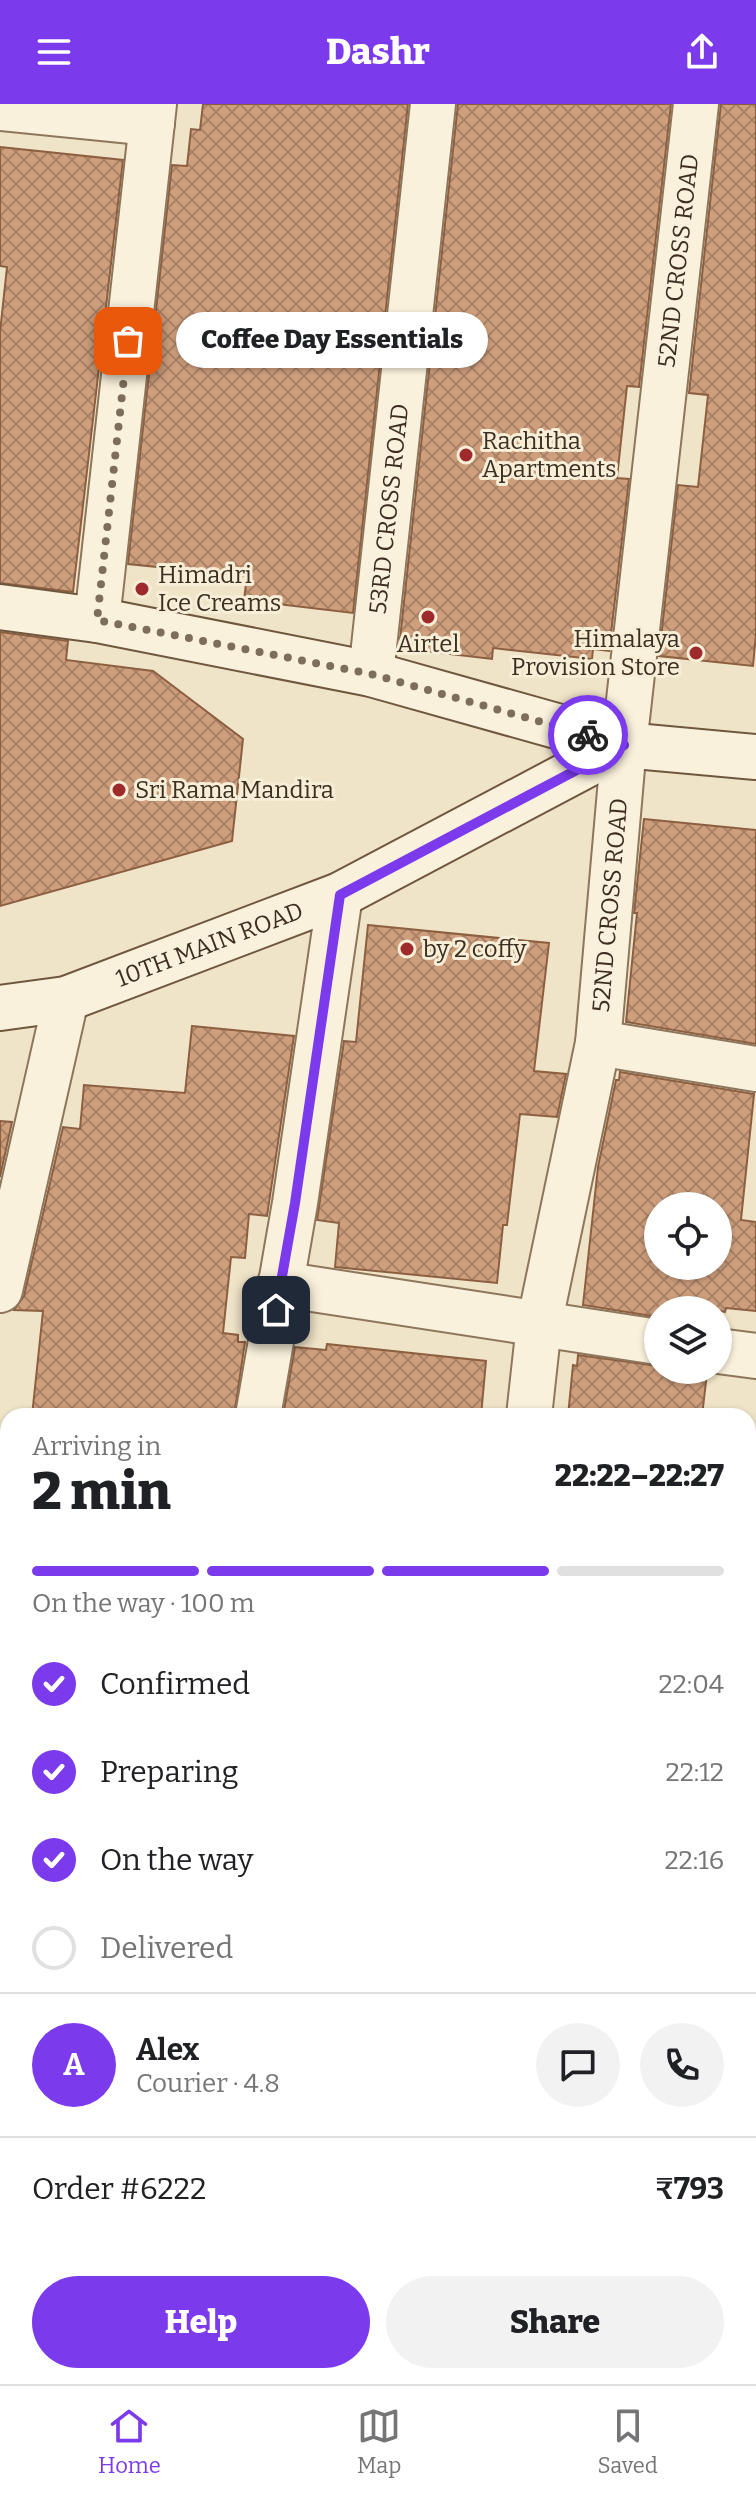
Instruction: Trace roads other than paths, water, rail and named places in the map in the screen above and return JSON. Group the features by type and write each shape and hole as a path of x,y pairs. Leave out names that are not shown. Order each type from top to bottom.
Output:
{"street":[{"name":"53RD CROSS ROAD","path":"371,674 433,104"},
{"name":"52ND CROSS ROAD","path":"530,1408 539,1325 598,1043 624,745 696,104"},
{"path":"0,108 153,114 97,620"},
{"path":"0,607 97,620 371,674 624,745 756,757"},
{"name":"10TH MAIN ROAD","path":"0,1008 66,999 340,895 624,745"},
{"path":"259,1408 340,895"},
{"path":"0,1290 66,999"},
{"path":"598,1043 756,1069"},
{"path":"280,1284 644,1340"},
{"path":"732,1353 756,1356"}],"place":[{"name":"Coffee Day Essentials","path":"128,341"},
{"name":"Rachitha Apartments","path":"466,455"},
{"name":"Himadri Ice Creams","path":"142,589"},
{"name":"Airtel","path":"428,617"},
{"name":"Himalaya Provision Store","path":"696,653"},
{"name":"Sri Rama Mandira","path":"119,790"},
{"name":"by 2 coffy","path":"407,949"}]}
